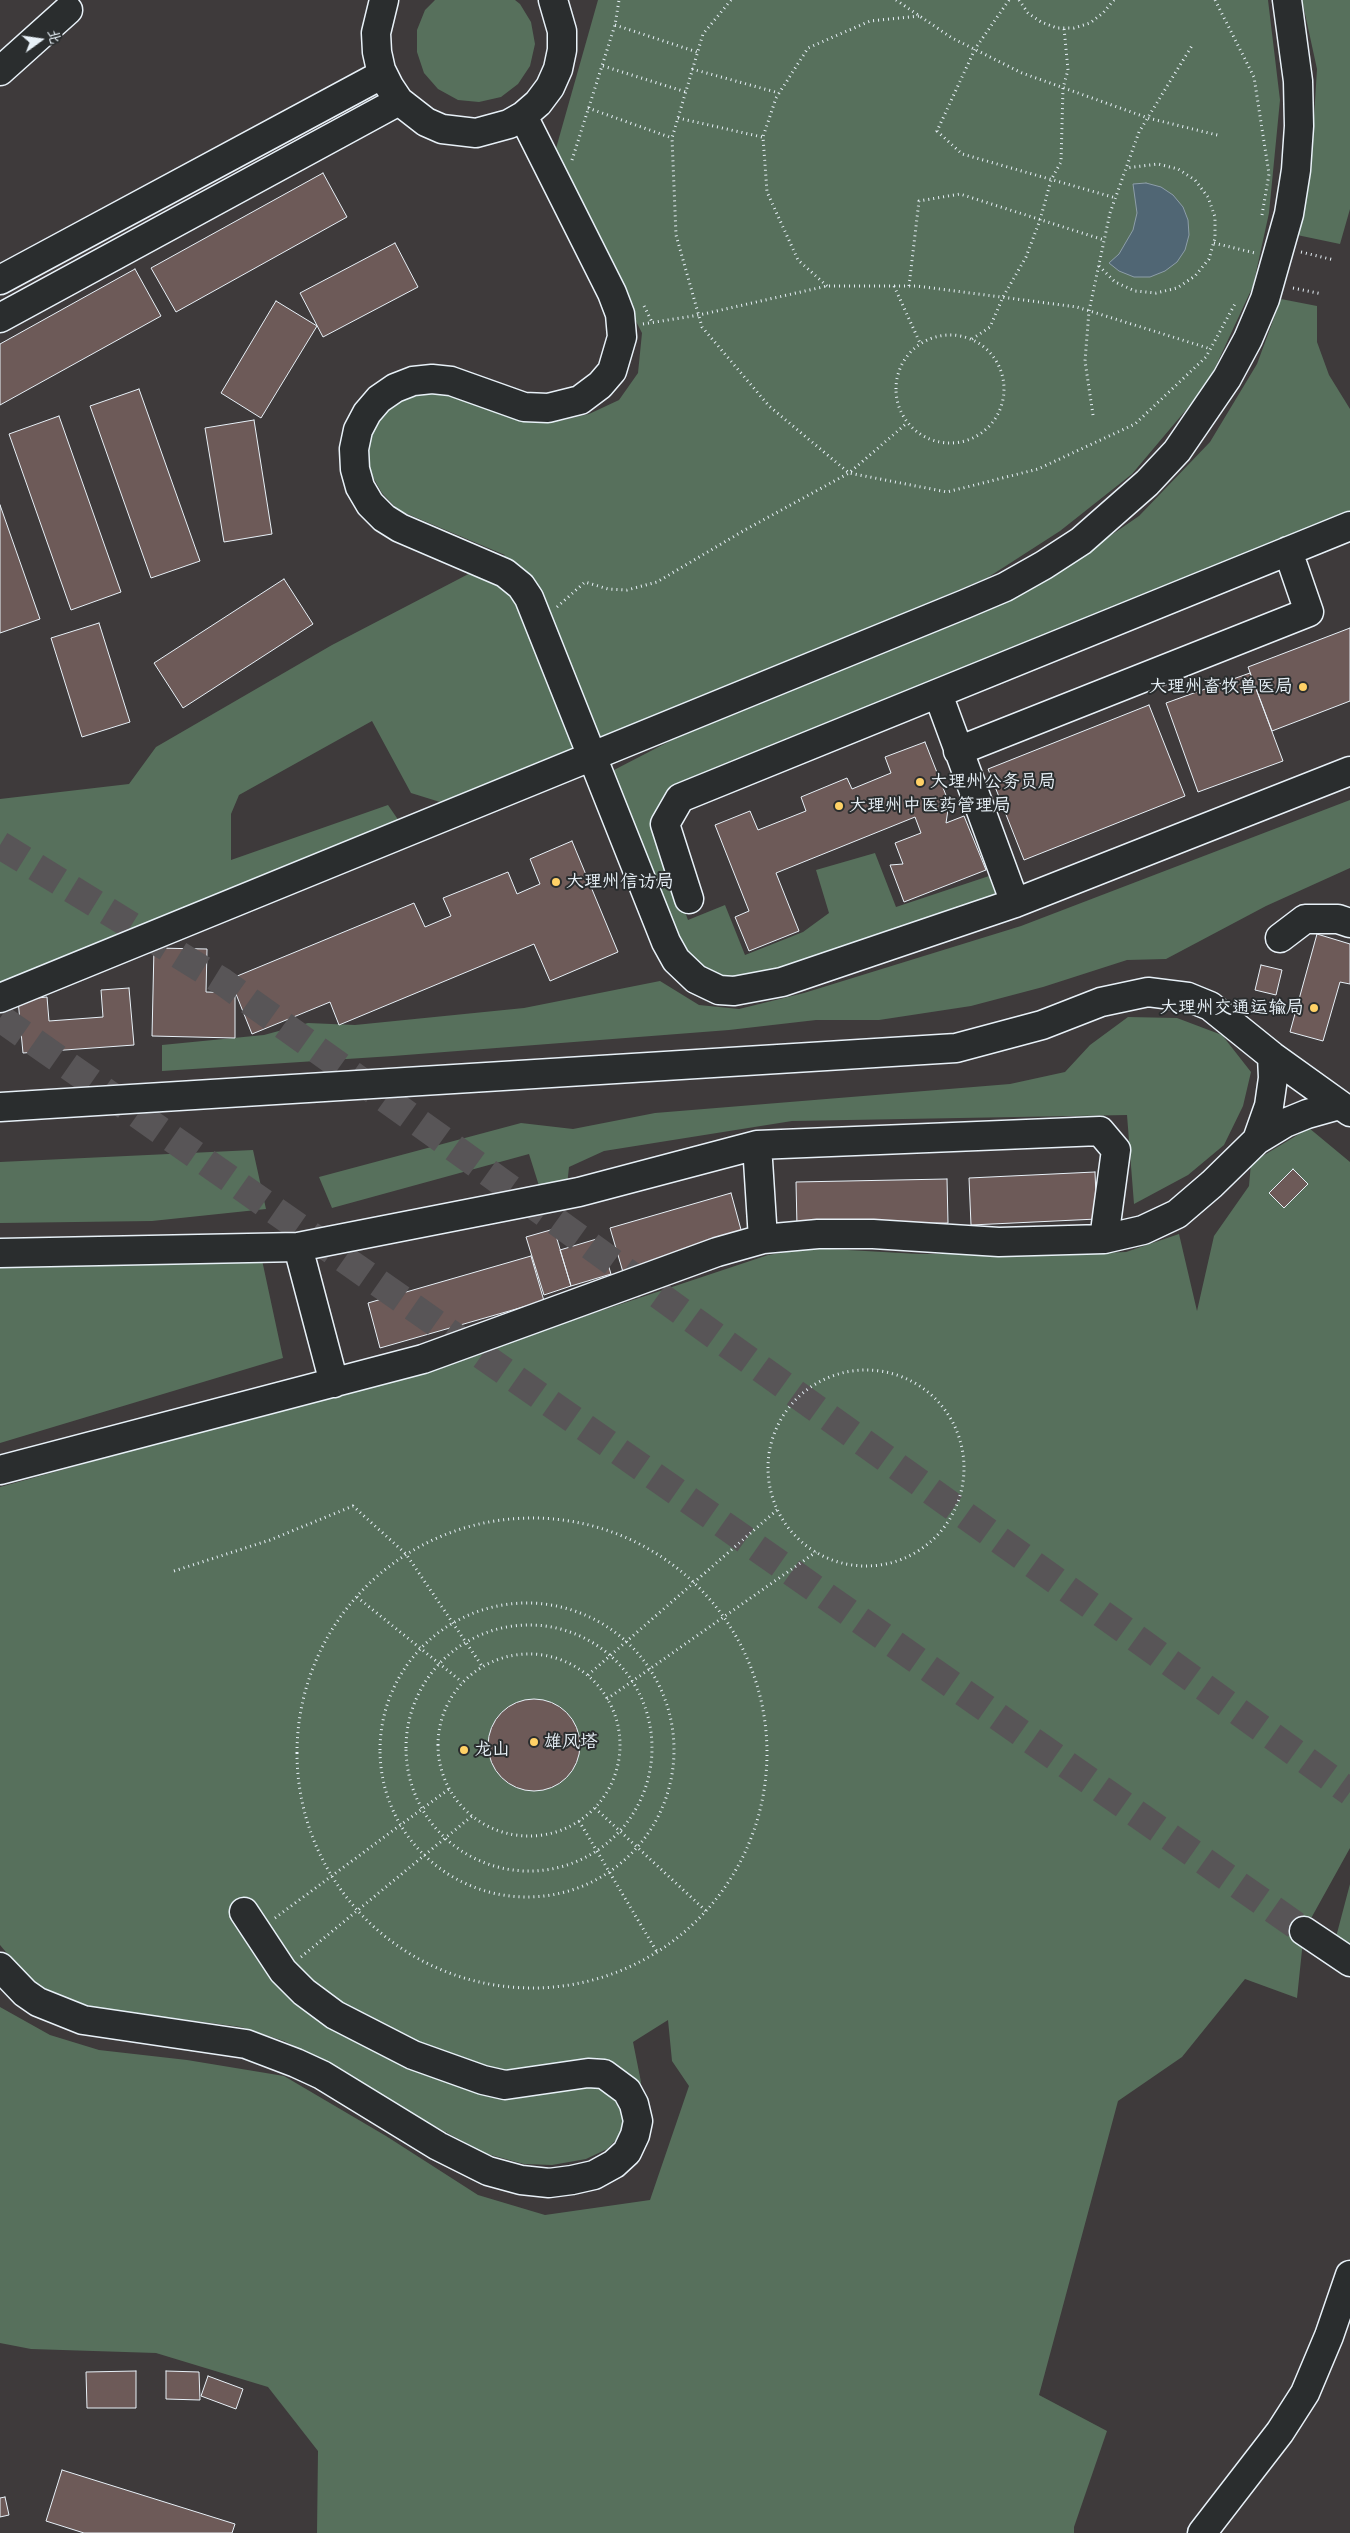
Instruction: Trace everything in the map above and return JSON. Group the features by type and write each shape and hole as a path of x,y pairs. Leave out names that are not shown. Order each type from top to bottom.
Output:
{"street":[{"path":"384,0 376,33 377,52 383,74 400,101 426,122 459,132 476,133 493,130 523,116 538,103 550,87 558,69 562,50 562,31 553,0"},
{"path":"0,998 981,597 1044,566 1081,541 1115,514 1147,483 1177,451 1204,416 1248,339 1270,283 1269,245 1292,196 1299,126 1296,64 1287,0"},
{"path":"0,71 68,10"},
{"path":"0,280 383,74"},
{"path":"0,318 400,101"},
{"path":"523,116 612,293 622,327 617,358 612,371 590,394 570,404 535,408 451,381 432,379 413,381 395,388 379,399 367,413 358,430 354,449 355,469 360,487 370,504 384,518 400,528 506,573 521,586 534,608 591,756 670,948 676,960 687,972 706,985 734,992 782,982 1015,903 1350,771"},
{"path":"689,899 666,824 680,798 1350,526"},
{"path":"958,751 1309,612 1288,551"},
{"path":"938,694 1015,903"},
{"path":"1280,938 1305,919 1338,919 1350,923"},
{"path":"0,1107 956,1048 1042,1025 1101,1002 1148,992 1188,997 1210,1006 1272,1056 1345,1109"},
{"path":"1257,1140 1269,1106 1273,1078 1272,1056"},
{"path":"0,1470 422,1359 717,1252 763,1239 818,1234 873,1234 999,1242 1104,1239 1143,1230 1177,1214 1212,1184 1257,1140 1285,1123 1345,1109"},
{"path":"0,1253 298,1247 579,1192 757,1145 1100,1131 1116,1150 1104,1239"},
{"path":"757,1145 763,1239"},
{"path":"298,1247 334,1383"},
{"path":"0,1967 25,1993 38,2002 83,2020 220,2039 246,2044 270,2053 322,2075 438,2146 488,2171 521,2180 549,2183 594,2174 614,2164 627,2152 636,2136 638,2121 634,2104 627,2092 604,2074 588,2073 505,2085 483,2080 413,2055 335,2016 304,1992 283,1971 251,1922"},
{"path":"1304,1931 1350,1962"},
{"path":"1202,2533 1280,2432 1305,2393 1329,2336 1350,2275"}],"path":[{"path":"574,167 571,158 603,66 615,25 619,0"},
{"path":"731,0 703,34 672,138 676,235 702,327 769,406 849,473 947,492 1038,468 1135,424 1206,358 1238,297"},
{"path":"896,0 952,38 1022,73 1148,118 1221,136"},
{"path":"1009,0 975,49 937,131 962,154 1116,198"},
{"path":"1019,0 1028,12 1041,22 1064,28 1074,28 1090,23 1103,14 1114,0"},
{"path":"1215,0 1254,77 1269,174 1260,224"},
{"path":"827,286 798,260 767,192 762,137 779,93 808,48 870,21 920,16"},
{"path":"615,25 697,52"},
{"path":"972,339 990,327 1003,297 1026,257 1040,220 1051,180 1060,162 1063,88 1068,70 1064,28"},
{"path":"1093,415 1085,361 1089,311 1104,240 1126,168 1140,132 1193,44"},
{"path":"603,66 686,92"},
{"path":"692,69 779,93"},
{"path":"588,108 672,138"},
{"path":"678,118 762,137"},
{"path":"1099,266 1115,282 1135,291 1156,293 1177,288 1196,276 1209,259 1214,243 1215,217 1208,197 1195,180 1178,169 1158,164 1126,168"},
{"path":"909,286 919,201 960,194 1104,240"},
{"path":"1214,243 1255,253 1269,245 1334,260"},
{"path":"1254,262 1255,253"},
{"path":"1270,283 1322,294"},
{"path":"622,327 699,315 827,286 909,286 1003,297 1089,311 1210,349"},
{"path":"894,286 920,342"},
{"path":"643,305 652,322"},
{"path":"955,334 972,339 988,349 998,364 1004,382 1004,400 997,416 986,430 971,439 954,443 936,442 920,435 907,423 899,408 895,390 898,371 906,355 920,342 937,335 955,334"},
{"path":"539,622 585,582 608,589 627,590 657,582 742,531 849,473 907,423"},
{"path":"860,1370 892,1373 920,1386 943,1407 959,1434 965,1465 960,1498 945,1529 920,1551 889,1565 856,1567 824,1557 796,1538 777,1510 768,1477 771,1446 783,1416 803,1393 830,1377 860,1370"},
{"path":"174,1571 270,1540 353,1506 406,1554 482,1666"},
{"path":"588,1675 777,1510"},
{"path":"560,1519 593,1526 625,1537 654,1552 693,1583 724,1617 743,1651 756,1682 764,1715 767,1748 765,1782 759,1815 748,1846 732,1876 706,1911 690,1928 657,1952 635,1965 604,1978 571,1985 538,1988 505,1987 472,1980 432,1966 410,1954 383,1934 358,1910 333,1875 309,1824 301,1791 298,1758 300,1724 306,1691 317,1660 332,1630 357,1597 375,1578 406,1554 430,1541 494,1520 560,1519"},
{"path":"607,1699 816,1552"},
{"path":"357,1597 462,1682"},
{"path":"540,1602 576,1610 628,1640 650,1669 668,1705 674,1743 671,1782 658,1818 638,1848 610,1873 573,1890 534,1898 494,1894 457,1879 425,1856 400,1826 384,1781 380,1743 387,1705 403,1671 420,1647 452,1622 502,1604 540,1602"},
{"path":"526,1625 556,1628 585,1638 610,1656 632,1681 647,1712 652,1744 649,1777 637,1808 620,1831 597,1851 560,1867 535,1871 503,1869 472,1858 445,1838 422,1809 411,1782 408,1758 410,1718 421,1688 440,1663 466,1642 496,1629 526,1625"},
{"path":"536,1653 564,1660 588,1675 607,1699 618,1728 620,1744 617,1767 609,1789 595,1808 579,1821 551,1833 536,1836 514,1835 492,1828 472,1816 459,1804 449,1789 440,1768 438,1745 440,1722 449,1700 462,1682 482,1666 508,1655 536,1653"},
{"path":"251,1922 333,1875 449,1789"},
{"path":"595,1808 706,1911"},
{"path":"283,1971 472,1816"},
{"path":"579,1821 657,1952"}],"green space":[{"path":"435,0 515,0 520,4 531,22 535,44 530,66 518,84 501,97 479,102 458,100 438,89 424,73 417,52 417,30 425,10"},
{"path":"598,0 1268,0 1280,100 1269,213 1253,286 1207,385 1132,474 1060,531 987,578 673,711 440,802 411,793 372,721 239,795 231,814 231,860 388,805 399,821 121,937 0,982 0,799 129,784 156,747 332,645 505,555 398,510 382,493 370,472 367,443 373,425 391,406 421,392 443,390 523,420 559,421 589,414 619,400 638,373 642,333 553,159"},
{"path":"1302,0 1350,0 1350,209 1340,244 1297,235 1311,165 1317,69"},
{"path":"1281,299 1317,306 1317,342 1329,375 1350,409 1350,515 724,765 667,799 651,820 688,920 725,905 745,955 803,932 829,913 816,870 875,853 896,907 989,876 998,901 753,978 717,977 680,952 636,839 614,770 672,740 823,672 1056,573 1139,516 1210,442 1257,364"},
{"path":"1350,800 1350,868 1266,906 1166,959 1127,960 1043,987 971,1006 879,1020 816,1020 729,1030 393,1056 162,1071 162,1045 264,1035 308,1023 355,1025 524,1008 660,981 699,1005 739,1009 804,993 1021,926"},
{"path":"1128,1017 1177,1018 1222,1035 1251,1072 1243,1106 1224,1145 1188,1175 1134,1204 1127,1115 792,1121 604,1151 569,1167 567,1186 540,1189 529,1154 332,1208 319,1177 521,1123 573,1129 655,1113 1010,1084 1065,1072 1090,1045"},
{"path":"1309,1128 1350,1162 1350,1848 1304,1931 1297,1998 1245,1979 1182,2057 1118,2101 1039,2395 1107,2431 1074,2527 1074,2533 317,2533 318,2451 268,2387 156,2353 31,2349 0,2343 0,2007 50,2035 99,2050 187,2060 284,2076 386,2136 478,2195 545,2215 650,2200 689,2086 672,2061 668,2020 633,2042 641,2082 638,2104 626,2130 607,2149 586,2159 552,2165 524,2164 487,2154 402,2109 343,2070 284,2041 241,2027 97,2008 48,1993 32,1983 0,1945 0,1487 362,1387 519,1338 768,1255 812,1248 919,1254 1074,1254 1126,1252 1179,1234 1197,1311 1214,1236 1249,1186 1251,1163"},
{"path":"253,1150 266,1209 152,1221 0,1223 0,1162"},
{"path":"262,1260 283,1358 0,1443 0,1266"},
{"path":"1350,1884 1350,1946 1336,1937"}],"water":[{"path":"1146,183 1161,187 1173,195 1183,207 1188,220 1189,235 1185,250 1177,262 1165,271 1150,277 1134,277 1119,271 1109,263 1119,254 1133,230 1137,213 1133,184"}],"building":[{"path":"323,173 347,217 176,312 151,268"},
{"path":"395,243 418,287 323,337 300,293"},
{"path":"135,269 161,316 0,405 0,344"},
{"path":"276,301 317,326 261,418 221,393"},
{"path":"139,389 200,561 151,578 90,406"},
{"path":"59,416 121,592 71,610 9,434"},
{"path":"254,420 272,534 224,542 205,428"},
{"path":"0,505 40,619 0,633"},
{"path":"284,579 313,624 183,708 154,663"},
{"path":"99,623 130,722 82,737 51,638"},
{"name":"大理州畜牧兽医局","path":"1350,628 1350,701 1272,731 1248,667"},
{"path":"1250,673 1283,761 1198,792 1166,703"},
{"path":"1149,705 1185,796 1024,860 988,769"},
{"path":"925,742 949,803 946,823 964,816 986,870 904,902 890,865 903,864 895,843 921,833 915,817 776,873 799,931 749,951 735,917 749,911 715,825 750,811 758,830 806,811 801,797 847,778 852,789 891,773 885,757"},
{"path":"572,841 618,952 550,981 534,944 339,1025 330,1002 252,1034 230,979 414,903 425,927 451,916 443,898 508,872 517,894 540,884 530,859"},
{"name":"大理州交通运输局","path":"1317,934 1350,944 1350,984 1340,982 1323,1041 1290,1032"},
{"path":"154,948 207,949 206,992 235,993 235,1038 152,1036"},
{"path":"1261,965 1282,970 1276,995 1255,990"},
{"path":"129,988 134,1045 23,1053 18,1000 47,997 49,1021 103,1017 101,990"},
{"path":"1293,1169 1308,1184 1284,1208 1269,1193"},
{"path":"1095,1172 1097,1219 971,1225 969,1178"},
{"path":"947,1179 948,1223 797,1226 796,1182"},
{"path":"731,1193 743,1237 623,1272 610,1228"},
{"path":"554,1229 571,1286 544,1295 526,1237"},
{"path":"600,1238 611,1274 571,1286 560,1250"},
{"path":"531,1256 544,1301 380,1348 368,1303"},
{"name":"雄风塔","path":"534,1699 552,1703 566,1713 576,1727 580,1745 576,1763 566,1777 552,1787 534,1791 516,1787 502,1777 492,1763 488,1745 492,1727 502,1713 516,1703"},
{"path":"136,2371 136,2408 87,2408 86,2372"},
{"path":"166,2371 199,2372 200,2400 166,2399"},
{"path":"208,2376 243,2389 236,2409 201,2396"},
{"path":"62,2470 235,2524 232,2533 84,2533 46,2521"},
{"path":"5,2497 9,2515 0,2517 0,2498"}],"tunnel":[{"path":"0,845 223,982 1350,1792"},
{"path":"0,1018 1304,1931"}],"place":[{"name":"大理州畜牧兽医局","path":"1303,687"},
{"name":"大理州公务员局","path":"920,782"},
{"name":"大理州中医药管理局","path":"839,806"},
{"name":"大理州信访局","path":"556,882"},
{"name":"大理州交通运输局","path":"1314,1008"},
{"name":"雄风塔","path":"534,1742"},
{"name":"龙山","path":"464,1750"}]}
